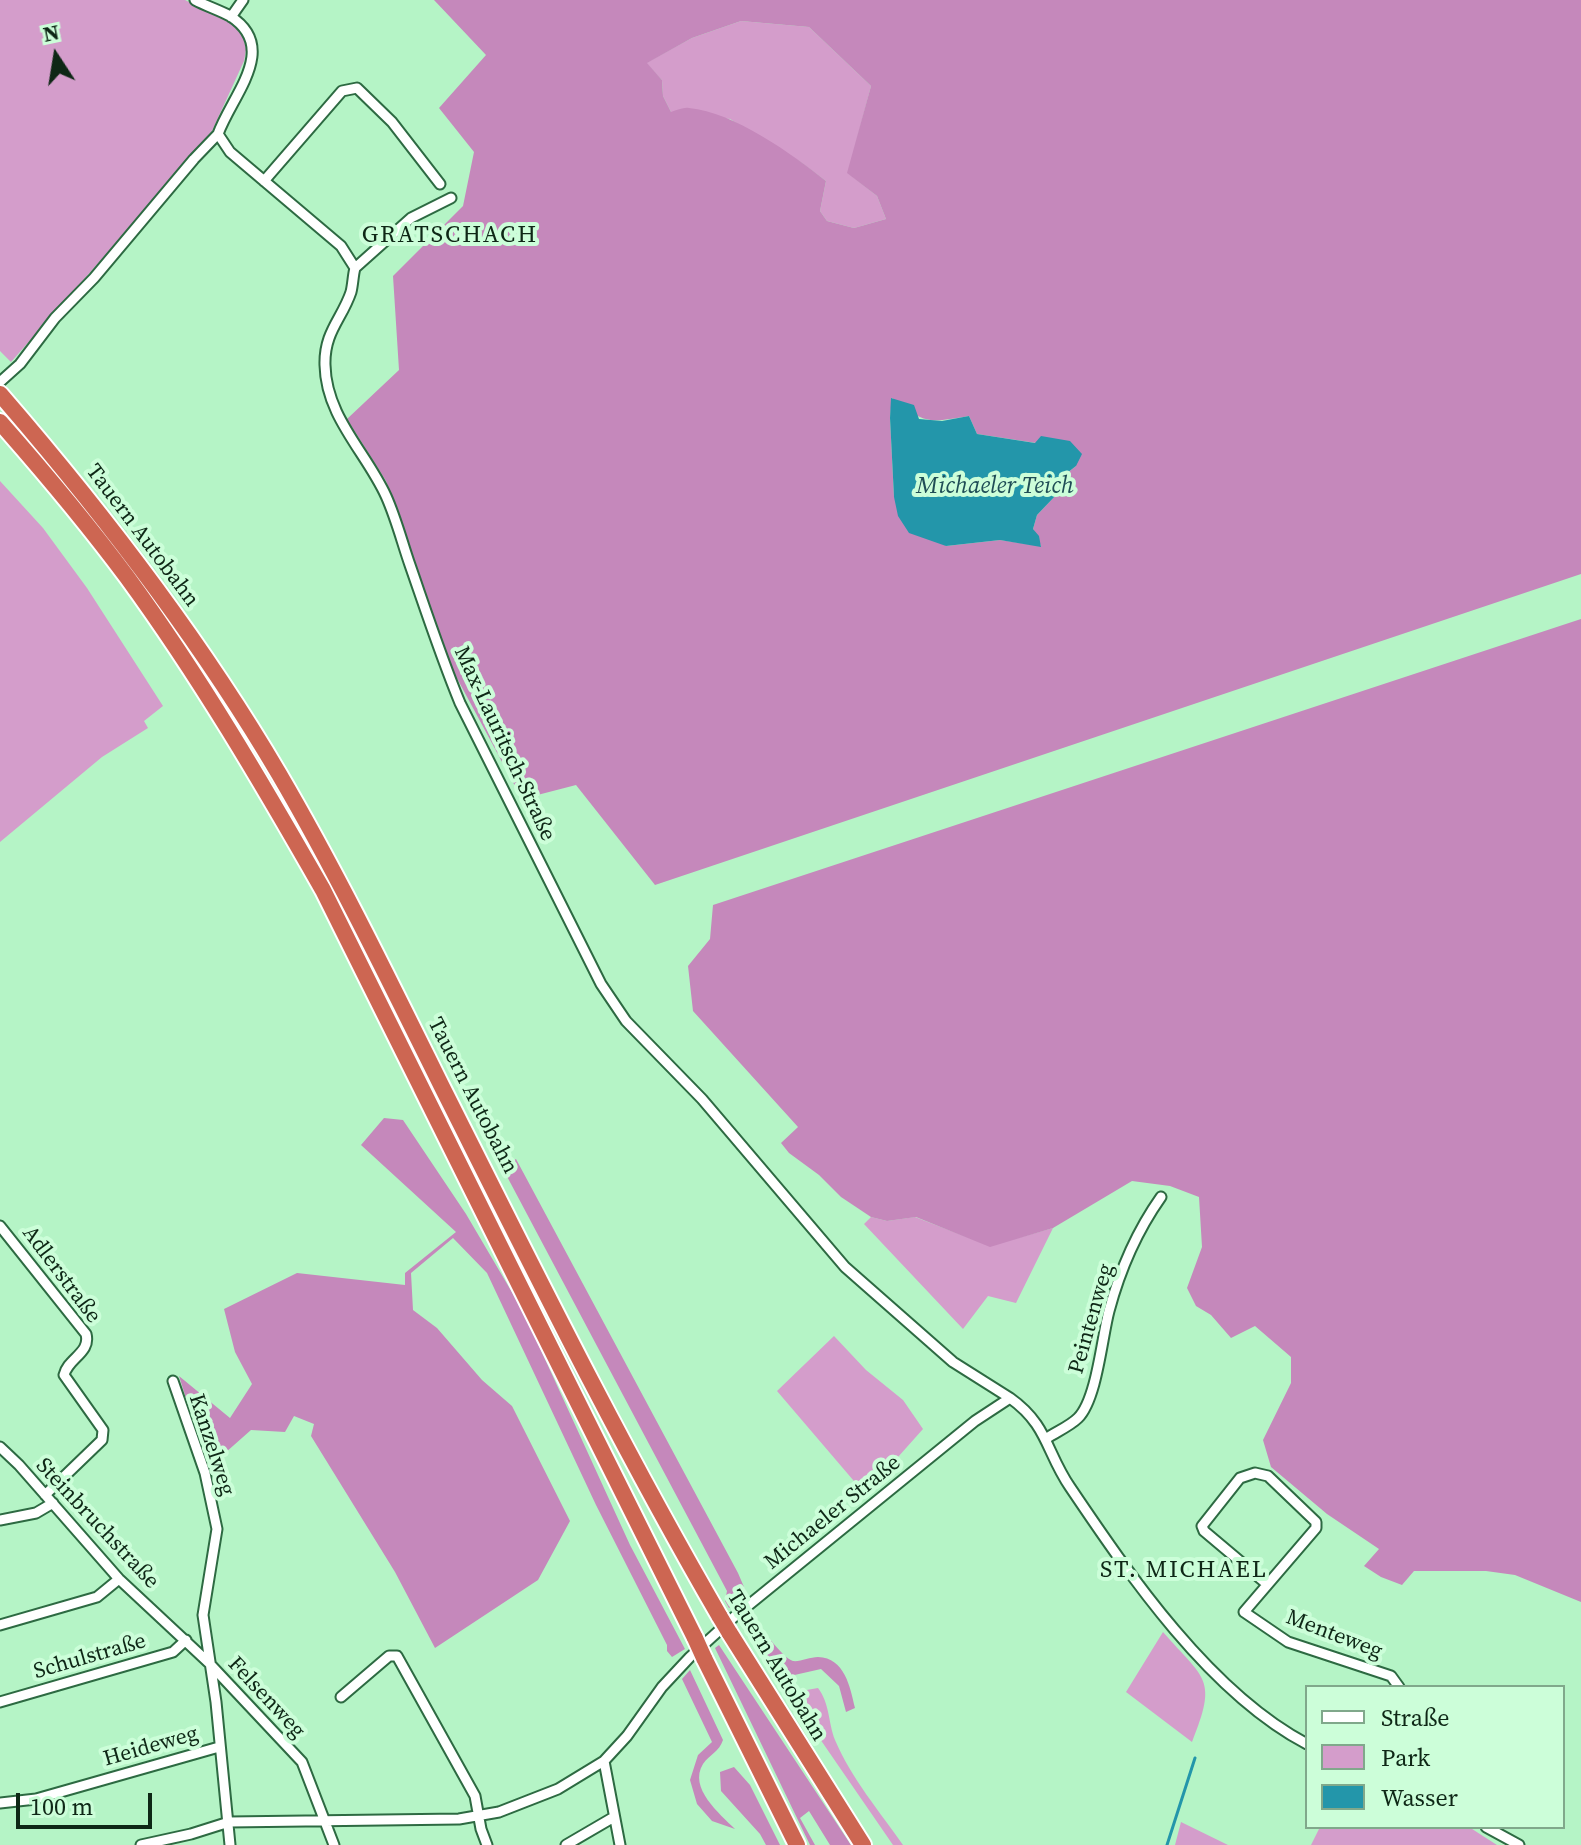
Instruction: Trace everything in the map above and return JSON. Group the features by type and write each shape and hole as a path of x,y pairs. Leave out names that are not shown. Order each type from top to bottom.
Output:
{"highway":[{"name":"Tauern Autobahn","path":"0,394 134,557 204,656 278,773 351,905 612,1422 724,1624 863,1845"},
{"name":"Tauern Autobahn","path":"0,422 53,482 126,576 194,674 262,781 323,890 797,1845"}],"street":[{"path":"0,382 20,364 55,318 94,278 218,134 254,57 252,37 231,17 195,0"},
{"path":"231,17 243,0"},
{"path":"264,181 342,91 357,88 392,122 440,184"},
{"path":"218,134 230,152 341,246 355,268 411,218 451,198"},
{"name":"Max-Lauritsch-Straße","path":"355,268 350,293 327,343 325,366 328,390 344,429 370,465 388,499 460,703 601,984 626,1021 702,1099 845,1267 953,1362 1010,1398"},
{"name":"Peintenweg","path":"1047,1438 1079,1418 1086,1406 1100,1361 1113,1295 1139,1230 1161,1197"},
{"name":"Adlerstraße","path":"0,1226 88,1339 85,1349 68,1365 64,1375 103,1430 102,1440 45,1495"},
{"name":"Kanzelweg","path":"173,1381 205,1473 217,1529 203,1615 209,1663"},
{"path":"1010,1398 1027,1410 1047,1438 1063,1477 1145,1593 1217,1675 1248,1705 1305,1743"},
{"name":"Michaeler Straße","path":"141,1845 229,1822 439,1820 479,1816 518,1806 558,1789 604,1761 627,1736 662,1687 734,1617 975,1421 1010,1398"},
{"name":"Steinbruchstraße","path":"0,1447 119,1579 209,1663"},
{"name":"Menteweg","path":"1267,1584 1202,1526 1240,1478 1255,1473 1268,1476 1316,1522 1316,1528 1244,1612 1288,1642 1391,1676 1398,1685"},
{"path":"0,1520 36,1513 53,1503"},
{"path":"0,1625 97,1597 119,1579"},
{"name":"Schulstraße","path":"0,1702 173,1652 186,1640"},
{"path":"341,1697 389,1656 397,1656 475,1796 487,1845"},
{"path":"209,1663 216,1702 230,1845"},
{"name":"Felsenweg","path":"209,1663 302,1762 334,1845"},
{"name":"Heideweg","path":"0,1803 36,1799 219,1747"},
{"path":"604,1761 620,1845"},
{"path":"566,1845 614,1817"},
{"path":"1490,1829 1519,1845"}],"green space":[{"path":"0,0 185,0 230,22 243,36 246,50 244,61 212,131 11,362 0,351"},
{"path":"741,21 809,27 871,86 848,173 877,196 886,219 854,228 827,221 820,211 826,181 802,163 730,119 671,112 663,96 662,80 646,63 692,38"},
{"path":"0,481 43,528 87,588 163,706 144,721 148,728 102,757 0,842"},
{"path":"871,1217 887,1221 915,1217 990,1246 1053,1228 1016,1303 988,1296 963,1329 864,1224"},
{"path":"834,1336 866,1370 903,1400 923,1429 865,1494 777,1391"},
{"path":"1163,1632 1189,1660 1203,1681 1204,1705 1192,1742 1126,1692"},
{"path":"818,1688 825,1700 842,1754 857,1781 903,1845 893,1845 798,1707 801,1691"},
{"path":"1181,1822 1228,1845 1175,1845"},
{"path":"1319,1829 1472,1829 1497,1845 1311,1845"}],"shaded area":[{"path":"434,0 1581,0 1581,574 655,885 576,785 522,799 445,656 386,481 347,419 399,370 393,276 463,206 474,152 439,108 486,55","holes":["741,21 809,27 871,86 847,173 877,196 886,219 854,228 827,221 820,211 826,181 797,159 725,117 687,108 671,112 663,96 662,80 647,63 692,38","892,398 912,413 927,419 969,416 977,434 1036,443 1076,466 1058,480 1058,493 1037,515 1033,529 1041,546 1000,540 946,546 894,497 890,418"]},
{"path":"1581,619 1581,1602 1515,1575 1486,1571 1414,1571 1402,1585 1364,1566 1379,1549 1327,1514 1271,1467 1263,1440 1291,1383 1291,1357 1255,1326 1231,1338 1211,1315 1196,1306 1187,1288 1202,1247 1199,1197 1170,1186 1132,1181 1053,1228 990,1247 916,1217 887,1221 871,1217 841,1197 781,1143 798,1127 693,1011 688,966 710,939 713,905"},
{"path":"384,1118 403,1120 466,1214 523,1311 630,1545 685,1649 672,1657 596,1505 487,1273 453,1238 411,1273 413,1310 437,1328 482,1380 512,1406 570,1521 538,1580 435,1648 395,1572 311,1436 314,1424 294,1416 285,1432 251,1430 208,1468 179,1376 230,1418 252,1384 235,1352 224,1309 297,1273 405,1285 405,1273 456,1232 361,1145"},
{"path":"516,1159 738,1573 747,1594 729,1608 725,1601 727,1591 502,1167"},
{"path":"751,1615 788,1659 796,1661 818,1657 834,1662 845,1675 855,1708 846,1712 839,1686 821,1669 790,1676 776,1671 743,1622"},
{"path":"719,1645 851,1845 830,1845 809,1811 800,1818 815,1845 810,1845 715,1648"},
{"path":"690,1670 723,1740 703,1764 699,1773 700,1782 708,1800 735,1829 712,1821 697,1804 690,1780 698,1755 712,1742 682,1679"},
{"path":"734,1767 750,1785 780,1845 766,1845 760,1834 721,1791 720,1772"}],"water":[{"name":"Michaeler Teich","path":"891,398 914,405 919,419 942,421 969,416 977,434 1035,443 1041,436 1070,441 1082,454 1076,466 1058,480 1058,493 1037,515 1033,529 1039,536 1041,547 1000,540 946,546 909,533 898,516 894,497"}],"waterway":[{"path":"1167,1845 1195,1758"}],"district":[{"name":"GRATSCHACH","path":"450,236"},
{"name":"ST. MICHAEL","path":"1184,1571"}]}
